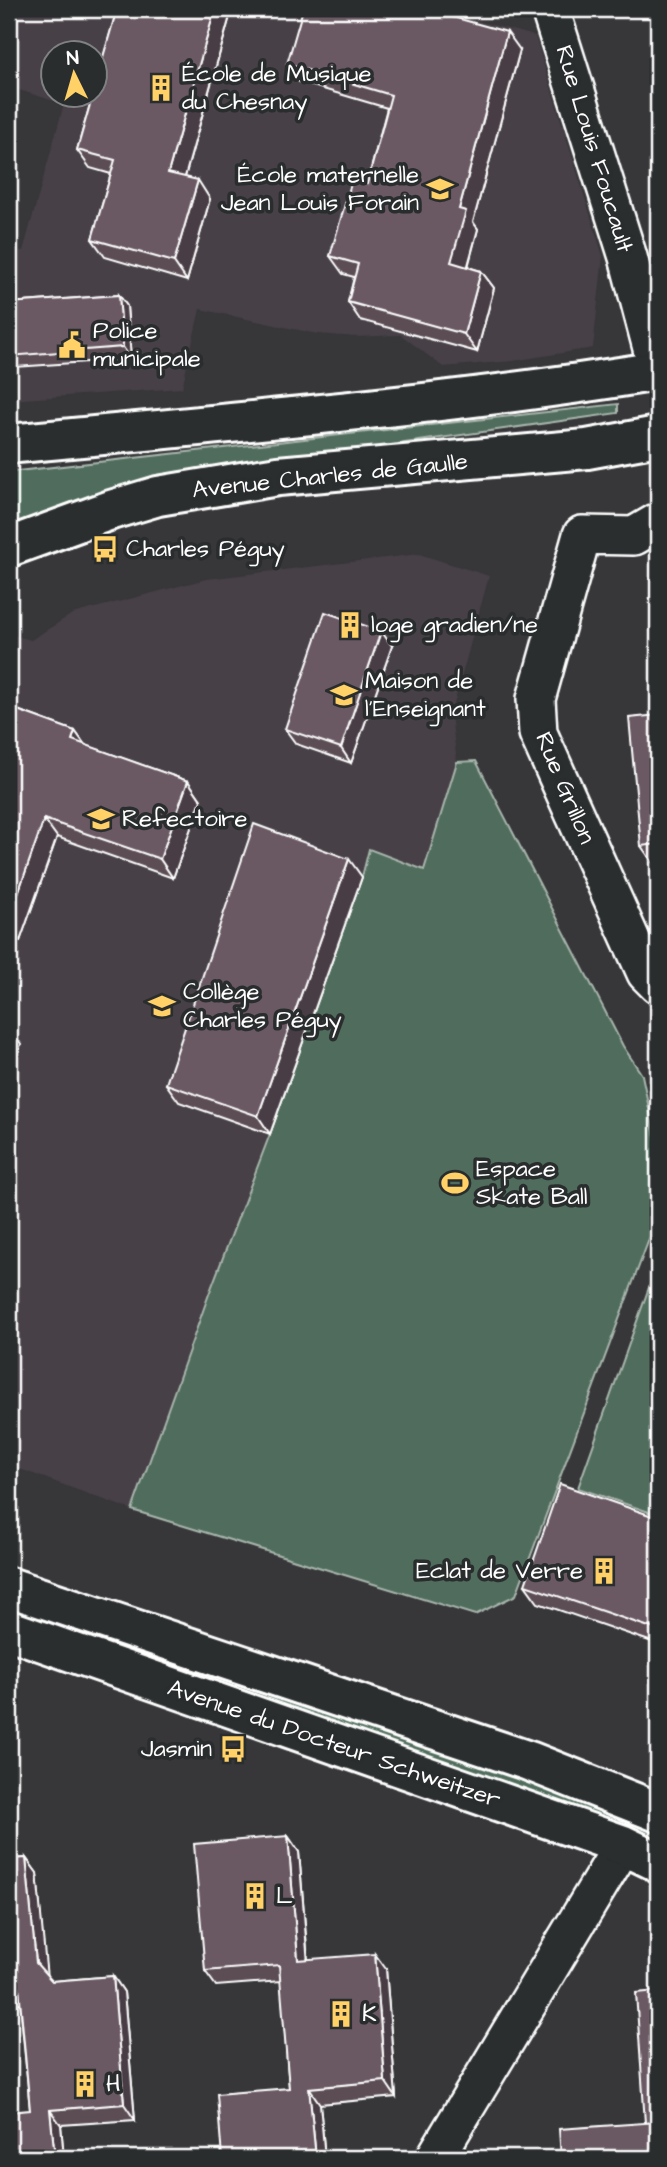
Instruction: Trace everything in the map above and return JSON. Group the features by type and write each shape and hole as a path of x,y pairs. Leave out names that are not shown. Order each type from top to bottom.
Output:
{"main road":[{"path":"9,444 422,404 658,371"},
{"name":"Avenue Charles de Gaulle","path":"9,547 158,496 278,476 587,449 658,436"},
{"name":"Avenue du Docteur Schweitzer","path":"9,1587 529,1761 658,1812"},
{"name":"Avenue du Docteur Schweitzer","path":"9,1630 623,1845 658,1861"}],"street":[{"name":"Rue Louis Foucault","path":"550,9 628,257 658,371"},
{"name":"Rue Grillon","path":"658,522 634,536 582,535 536,699 538,733 646,974 658,985"},
{"path":"435,2158 623,1845"}],"shaded area":[{"path":"9,9 433,9 535,36 603,256 593,348 513,361 443,367 401,335 356,337 317,334 200,309 182,388 9,400 9,248 23,251 63,108 108,108 108,38 38,38 38,96 9,87"},
{"name":"Collège Charles Péguy","path":"419,554 489,576 451,715 457,762 424,870 368,850 362,877 132,1510 9,1465 9,634 31,640 72,614 206,579"}],"green space":[{"path":"618,404 618,413 263,463 9,533 9,472"},
{"name":"Espace Skate Ball","path":"476,761 623,1046 642,1075 658,1151 658,1215 516,1595 475,1615 132,1510 209,1294 270,1134 362,877 369,849 424,870 457,762"},
{"path":"658,1262 658,1515 578,1488"},
{"path":"9,1602 443,1746 658,1826 658,1845 584,1809 449,1766 9,1610"}],"building":[{"name":"École de Musique du Chesnay","path":"117,9 215,9 168,173 198,180 174,262 92,239 115,160 77,150 89,108 108,108 108,40"},
{"path":"303,9 424,9 507,32 459,209 466,211 451,262 481,271 464,334 348,302 358,264 330,256 352,180 367,184 391,95 287,64"},
{"path":"658,44 658,62 652,47"},
{"name":"Police municipale","path":"119,295 123,347 9,356 9,303"},
{"name":"Maison de l'Enseignant","path":"325,612 381,631 341,748 285,729"},
{"name":"Refectoire","path":"9,707 75,731 72,740 188,781 160,859 44,819 9,919"},
{"path":"658,715 658,844 641,846 629,718"},
{"path":"254,824 349,859 258,1116 166,1084"},
{"name":"Eclat de Verre","path":"560,1484 658,1518 658,1630 525,1585"},
{"path":"288,1836 298,1960 375,1954 385,2081 309,2088 316,2158 222,2158 217,2094 289,2088 279,1965 205,1971 194,1844"},
{"path":"26,1858 36,1963 52,1981 113,1976 124,2104 50,2110 55,2158 9,2158 9,2112 30,2110 19,1987 9,1988 9,1859"},
{"path":"658,1991 658,2122 645,2123 636,1993"},
{"path":"658,2122 658,2158 561,2158 559,2129"}],"place":[{"name":"École de Musique du Chesnay","path":"161,88"},
{"name":"École maternelle Jean Louis Forain","path":"440,189"},
{"name":"Police municipale","path":"72,345"},
{"name":"Charles Péguy","path":"105,549"},
{"name":"loge gradien/ne","path":"350,625"},
{"name":"Maison de l'Enseignant","path":"344,695"},
{"name":"Refectoire","path":"101,819"},
{"name":"Collège Charles Péguy","path":"162,1006"},
{"name":"Espace Skate Ball","path":"455,1183"},
{"name":"Eclat de Verre","path":"604,1571"},
{"name":"Jasmin","path":"233,1749"},
{"name":"L","path":"255,1896"},
{"name":"K","path":"341,2014"},
{"name":"H","path":"85,2084"}]}
